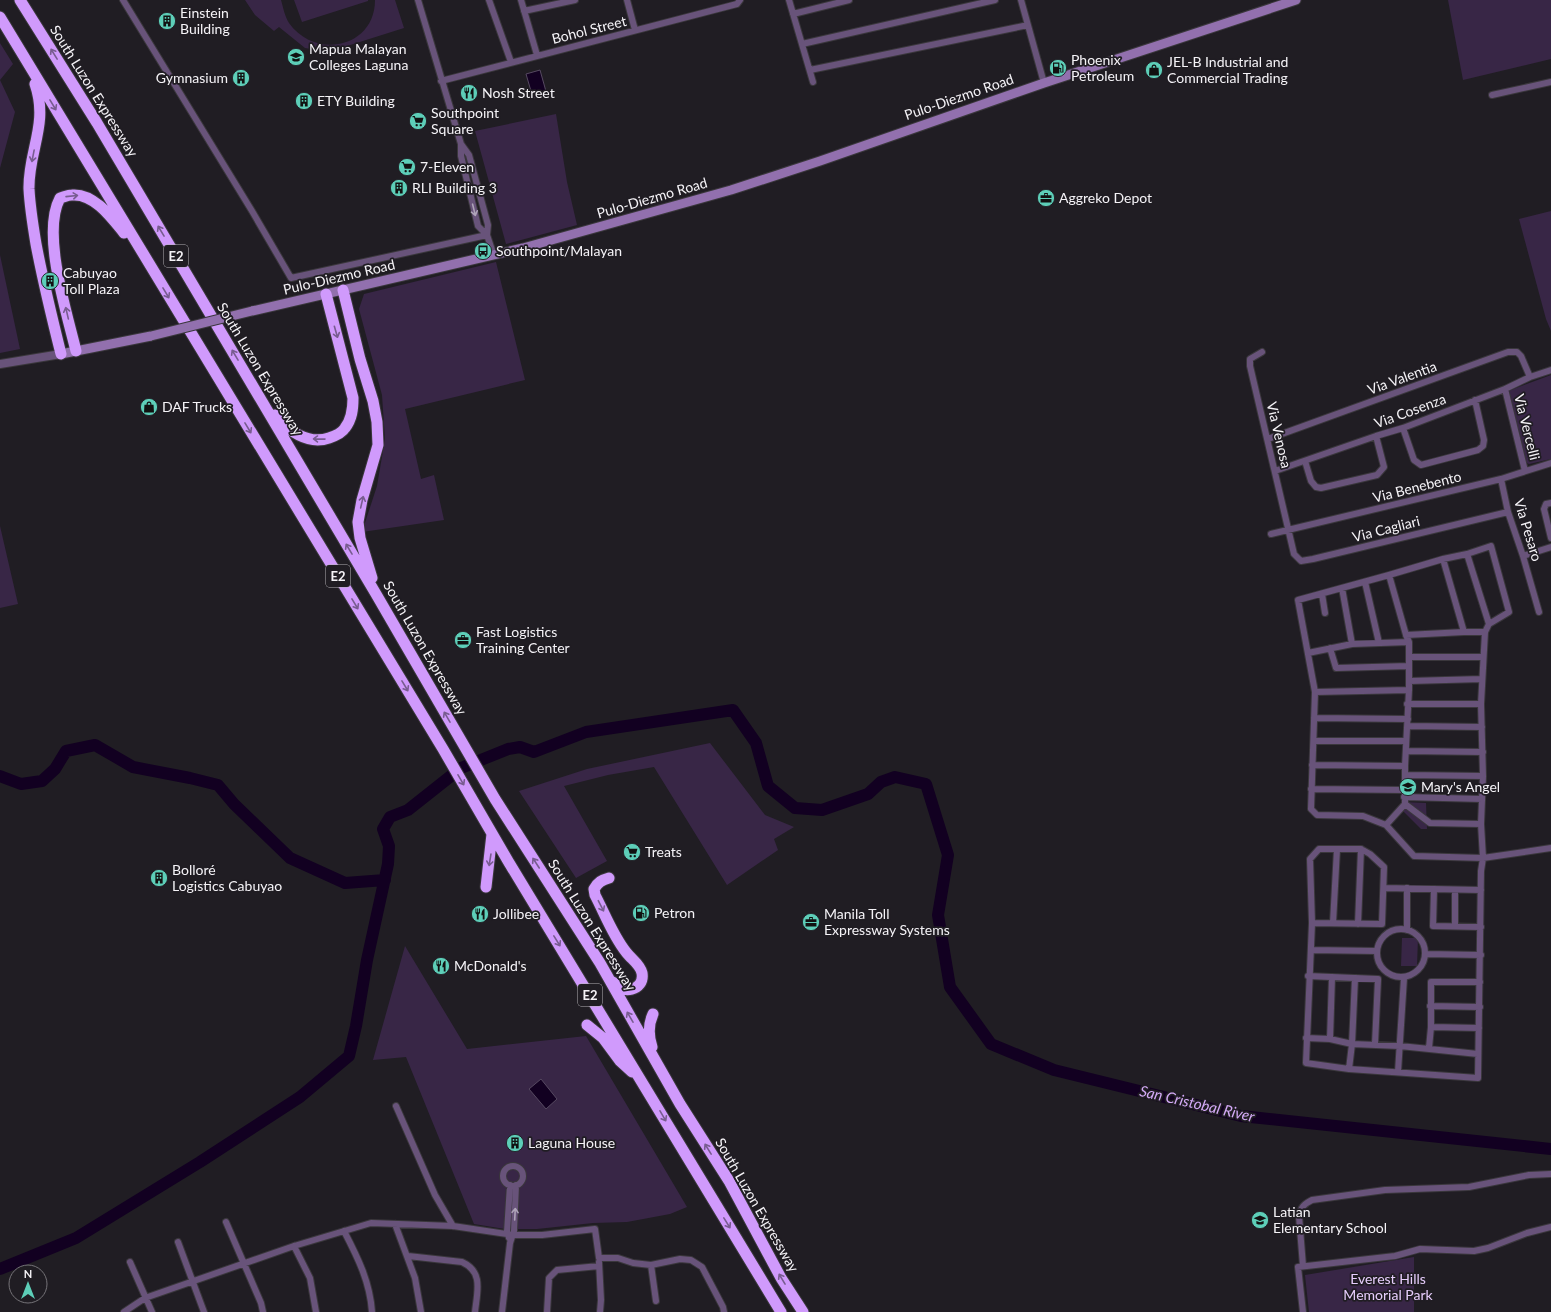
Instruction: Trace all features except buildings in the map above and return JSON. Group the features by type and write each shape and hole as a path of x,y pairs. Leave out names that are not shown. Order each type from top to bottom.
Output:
{"highway":[{"name":"South Luzon Expressway","path":"20,0 97,122 376,594 495,799 600,963 680,1104 729,1182 781,1278 803,1312"},
{"name":"E2","path":"0,17 443,749 492,834 781,1312"},
{"path":"25,59 39,96 40,104 39,132 29,188 31,213 42,280 61,354"},
{"path":"76,351 59,277 52,226 56,206 60,198 72,195 84,196 96,204 113,220 146,259"},
{"path":"343,290 360,360 373,401 377,422 378,445 362,500 358,522 360,538 376,594"},
{"path":"255,389 280,421 297,435 308,439 324,440 336,436 345,429 352,413 353,398 326,294"},
{"path":"486,887 492,834"},
{"path":"600,963 614,985 622,989 634,989 639,985 642,979 640,966 625,951 595,895 594,889 596,885 600,881 609,878"},
{"path":"653,1014 648,1031 651,1045 664,1075"},
{"path":"587,1025 603,1038 620,1061 643,1082"}],"main road":[{"name":"Pulo-Diezmo Road","path":"61,354 151,336 252,311 494,256 731,190 820,161 1044,83 1296,0"}],"street":[{"path":"123,0 236,184 291,278 487,235"},
{"path":"418,0 461,144 461,156 478,226 487,235"},
{"path":"489,0 511,62"},
{"path":"521,0 537,55"},
{"path":"524,11 575,0"},
{"path":"627,0 635,30"},
{"name":"Bohol Street","path":"442,81 737,4 740,0"},
{"path":"789,0 813,82"},
{"path":"794,14 849,0"},
{"path":"802,44 994,0"},
{"path":"1021,0 1044,83"},
{"path":"810,70 1028,25"},
{"path":"1492,95 1551,82"},
{"path":"461,144 469,155 488,225 487,235 494,256"},
{"name":"Via Venosa","path":"1262,352 1250,359 1250,366 1288,531"},
{"name":"Via Valentia","path":"1268,439 1508,352 1517,352 1522,356 1530,377"},
{"name":"Pulo-Diezmo Road","path":"0,364 61,354"},
{"name":"Via Cosenza","path":"1275,471 1403,428 1551,370"},
{"name":"Via Vercelli","path":"1505,389 1525,471"},
{"path":"1403,428 1414,460 1421,465 1478,450 1483,446 1484,440 1475,400"},
{"path":"1305,461 1311,481 1316,487 1321,488 1377,475 1384,467 1376,436"},
{"name":"Via Benebento","path":"1271,534 1501,479 1551,463"},
{"name":"Via Pesaro","path":"1501,479 1508,512 1523,556 1539,612"},
{"path":"1551,503 1546,504 1544,509 1551,538"},
{"name":"Via Cagliari","path":"1288,531 1294,554 1301,561 1508,512"},
{"path":"1312,923 1382,924 1384,867 1370,854 1361,849 1319,849 1310,859 1312,923 1308,976 1306,1063 1349,1069 1478,1078 1481,890 1483,858 1481,824 1483,776 1481,704 1483,657 1485,632 1489,624 1509,612 1491,546 1467,554 1443,558 1390,575 1298,600 1315,692 1310,809 1317,815 1363,816 1386,825 1414,856 1483,858 1551,848"},
{"path":"1523,556 1551,547"},
{"path":"1467,554 1489,624"},
{"path":"1443,558 1464,632"},
{"path":"1390,575 1409,642 1405,804 1430,823 1481,824"},
{"path":"1365,582 1379,643"},
{"path":"1342,588 1352,644"},
{"path":"1322,594 1325,613"},
{"path":"1406,635 1485,632"},
{"path":"1308,653 1352,644 1409,642"},
{"path":"1330,648 1336,668 1409,666"},
{"path":"1409,657 1483,657"},
{"path":"1409,681 1482,679"},
{"path":"1315,692 1409,690"},
{"path":"1408,704 1481,704"},
{"path":"1314,718 1408,718"},
{"path":"1408,726 1482,727"},
{"path":"1314,740 1406,741"},
{"path":"1406,751 1482,752"},
{"path":"1312,765 1405,766"},
{"path":"1405,775 1483,776"},
{"path":"1311,789 1405,790"},
{"path":"1404,797 1482,799"},
{"path":"1386,825 1405,804"},
{"path":"1333,923 1337,849"},
{"path":"1358,924 1361,849"},
{"path":"1384,888 1481,890"},
{"path":"1407,888 1407,930"},
{"path":"1434,889 1433,926 1481,927"},
{"path":"1455,890 1455,926"},
{"path":"1407,930 1420,938 1425,946 1426,954 1419,971 1404,978 1393,976 1385,971 1378,962 1377,951 1383,937 1389,932 1407,930"},
{"path":"1311,950 1377,951"},
{"path":"1426,954 1480,955"},
{"path":"1308,976 1378,979 1375,1044"},
{"path":"1330,1040 1332,977"},
{"path":"1349,1069 1352,1044 1355,978"},
{"path":"1398,1072 1404,978"},
{"path":"1429,1048 1431,1027 1431,982 1480,982"},
{"path":"1430,1006 1480,1007"},
{"path":"1431,1027 1479,1028"},
{"path":"1306,1038 1352,1044 1429,1048 1478,1054"},
{"path":"396,1106 435,1194 453,1226"},
{"path":"1303,1266 1299,1216 1300,1209 1305,1203 1312,1200 1385,1190 1469,1187 1529,1175 1551,1174"},
{"path":"502,1312 510,1243 513,1185"},
{"path":"226,1222 245,1264 261,1303 263,1312"},
{"path":"124,1312 145,1298 294,1246 372,1223 453,1226 510,1235 542,1236 595,1229 599,1258 601,1300 600,1312"},
{"path":"395,1224 415,1278 421,1312"},
{"path":"1303,1312 1298,1267 1395,1256 1420,1249 1474,1251 1488,1248 1527,1233 1551,1227"},
{"path":"344,1231 361,1262 371,1297 372,1312"},
{"path":"178,1242 194,1281 204,1312"},
{"path":"294,1246 310,1278 316,1312"},
{"path":"408,1256 462,1262 474,1270 478,1286 475,1312"},
{"path":"599,1258 618,1258 633,1263 651,1265 680,1258 691,1260 702,1267 723,1307 724,1312"},
{"path":"130,1262 152,1312"},
{"path":"651,1265 656,1301"},
{"path":"548,1312 549,1278 553,1274 558,1270 599,1266"}],"green space":[{"path":"245,0 281,0 289,23 300,35 313,42 328,45 342,43 355,38 365,29 372,16 375,0 395,0 404,28 328,52 305,48 279,27 274,31 255,15"},
{"path":"294,0 368,0 368,1 302,22"},
{"path":"1448,0 1551,0 1551,59 1463,80"},
{"path":"0,43 13,64 0,80"},
{"path":"0,80 15,112 0,168"},
{"path":"556,114 567,182 577,225 506,244 475,131"},
{"path":"1551,211 1551,331 1546,319 1519,219"},
{"path":"0,255 20,349 0,353"},
{"path":"496,262 525,380 405,409 421,479 434,475 444,520 362,532 377,486 385,439 382,395 359,309 364,294"},
{"path":"1551,375 1551,459 1529,464 1525,462 1508,391"},
{"path":"0,526 18,604 0,608"},
{"path":"710,743 765,815 794,827 774,839 778,850 727,885 654,767 608,775 564,786 607,861 576,878 519,791 587,769"},
{"path":"1402,802 1426,803 1427,829 1421,829 1403,811"},
{"path":"1402,938 1418,938 1417,966 1401,966"},
{"path":"405,946 467,1049 586,1036 687,1207 670,1214 627,1222 593,1223 537,1229 517,1229 519,1188 506,1188 505,1229 474,1224 406,1057 373,1060"},
{"name":"Everest Hills Memorial Park","path":"1414,1257 1414,1312 1309,1312 1305,1275"}],"shaded area":[{"path":"540,70 547,95 533,98 526,74"},
{"path":"541,1079 557,1099 546,1109 529,1089"}],"waterway":[{"name":"San Cristobal River","path":"0,1269 76,1238 200,1162 300,1097 349,1056 356,1026 367,960 388,864 389,846 383,829 390,817 408,810 461,768 508,749 520,747 534,752 586,732 733,710 756,743 768,786 795,808 822,810 868,794 881,782 895,777 926,784 948,855 938,915 950,987 991,1044 1054,1070 1241,1116 1551,1149"},
{"path":"0,776 21,784 42,781 55,769 66,751 95,745 133,767 218,785 234,804 290,858 345,883 385,880"}],"place":[{"name":"Einstein Building","path":"167,21"},
{"name":"Mapua Malayan Colleges Laguna","path":"296,57"},
{"name":"Phoenix Petroleum","path":"1058,68"},
{"name":"JEL-B Industrial and Commercial Trading","path":"1154,70"},
{"name":"Gymnasium","path":"241,78"},
{"name":"Nosh Street","path":"469,93"},
{"name":"ETY Building","path":"304,101"},
{"name":"Southpoint Square","path":"418,121"},
{"name":"7-Eleven","path":"407,167"},
{"name":"RLI Building 3","path":"399,188"},
{"name":"Aggreko Depot","path":"1046,198"},
{"name":"Southpoint/Malayan","path":"483,251"},
{"name":"Cabuyao Toll Plaza","path":"50,281"},
{"name":"DAF Trucks","path":"149,407"},
{"name":"Fast Logistics Training Center","path":"463,640"},
{"name":"Mary's Angel","path":"1408,787"},
{"name":"Treats","path":"632,852"},
{"name":"Bolloré Logistics Cabuyao","path":"159,878"},
{"name":"Petron","path":"641,913"},
{"name":"Jollibee","path":"480,914"},
{"name":"Manila Toll Expressway Systems","path":"811,922"},
{"name":"McDonald's","path":"441,966"},
{"name":"Laguna House","path":"515,1143"},
{"name":"Latian Elementary School","path":"1260,1220"}]}
